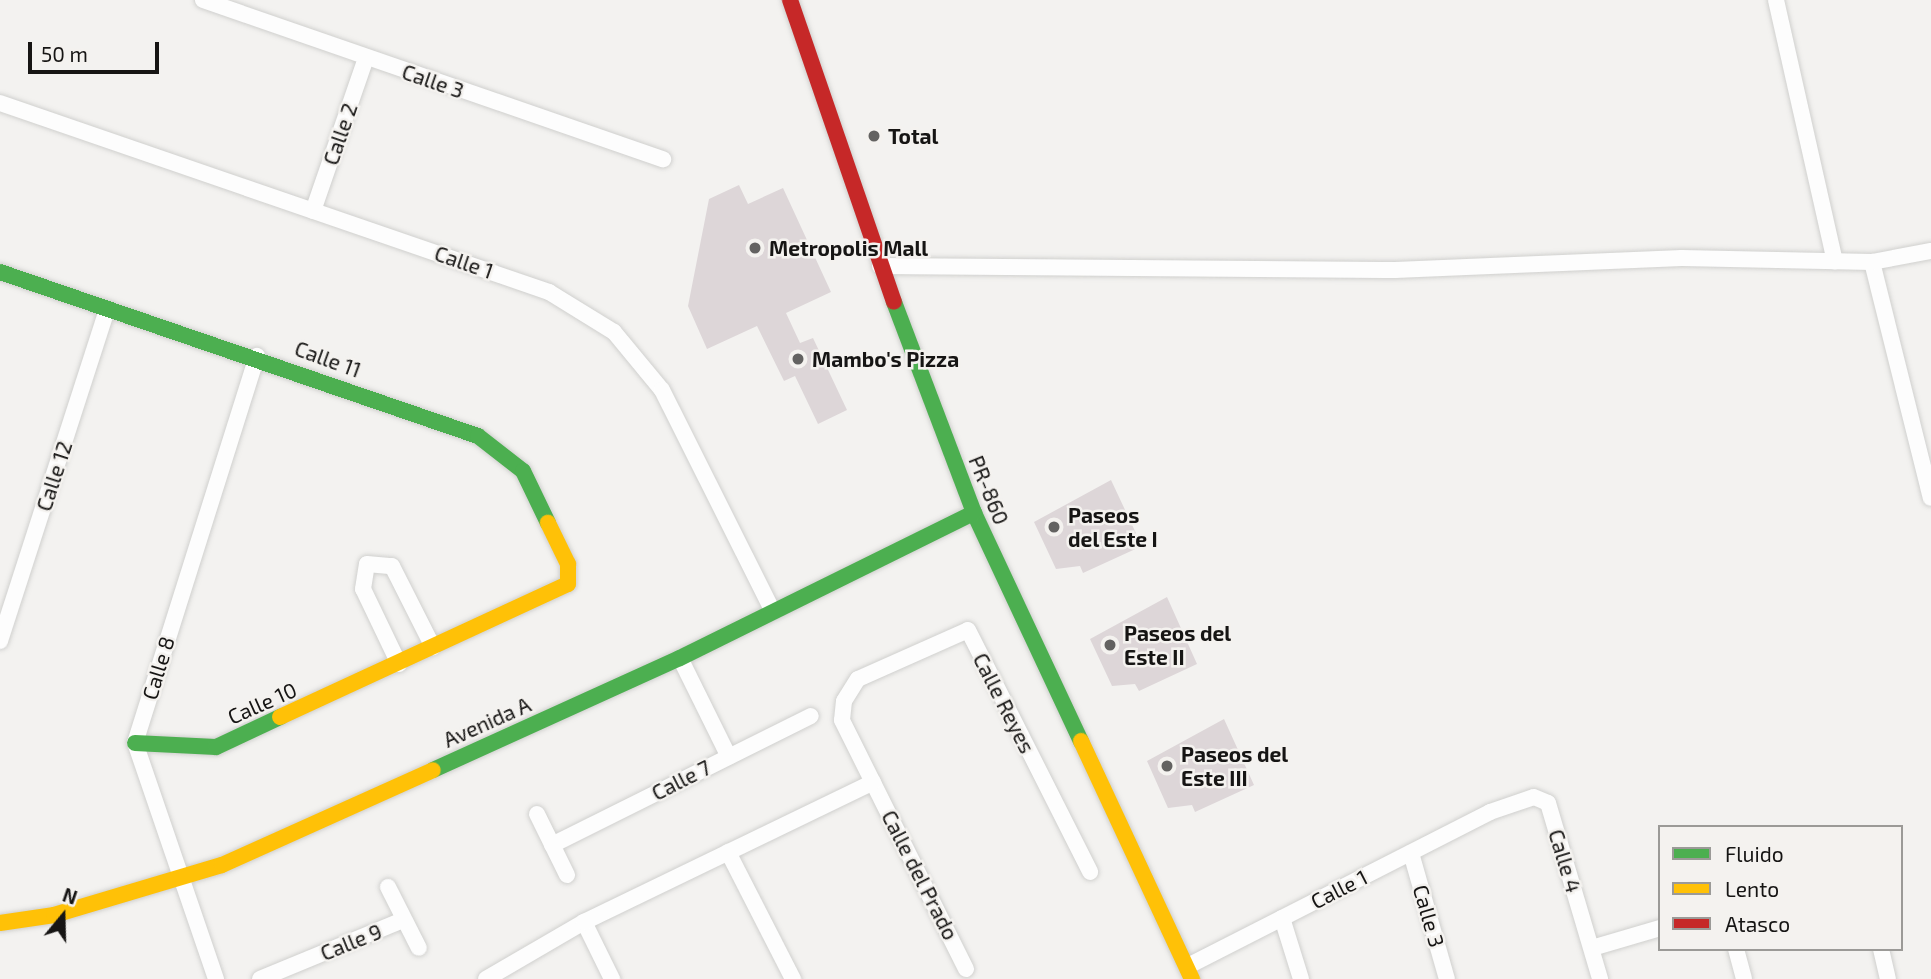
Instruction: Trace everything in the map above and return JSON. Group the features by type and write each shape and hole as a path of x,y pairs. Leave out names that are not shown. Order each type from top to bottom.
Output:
{"street":[{"name":"Calle 3","path":"204,0 663,159"},
{"name":"PR-860","path":"790,0 880,266 974,513 1190,972"},
{"path":"1776,0 1835,261"},
{"name":"Calle 2","path":"313,211 366,58"},
{"name":"Calle 1","path":"0,103 549,292 614,332 662,390 773,612"},
{"path":"880,266 1395,270 1682,258 1872,262 1931,251"},
{"path":"1872,262 1931,498"},
{"name":"Calle 11","path":"0,272 107,310 257,356 478,436 523,471 568,574"},
{"name":"Calle 12","path":"0,641 107,310"},
{"name":"Calle 8","path":"135,743 257,356"},
{"name":"Avenida A","path":"0,923 181,880 680,658 974,513"},
{"path":"398,664 363,589 367,564 391,566 433,647"},
{"name":"Calle 10","path":"135,743 216,747 568,584 568,574"},
{"name":"Calle Reyes","path":"873,782 842,720 844,701 858,679 968,630 1090,872"},
{"path":"680,658 729,757"},
{"name":"Calle 7","path":"552,845 811,716"},
{"path":"135,743 216,979"},
{"path":"486,979 584,922 873,782"},
{"name":"Calle del Prado","path":"873,782 966,969"},
{"name":"Calle 4","path":"1490,812 1534,797 1548,803 1600,979"},
{"name":"Calle 1","path":"1190,972 1282,918 1490,812"},
{"path":"537,814 566,875"},
{"path":"728,852 793,979"},
{"name":"Calle 3","path":"1411,853 1447,979"},
{"path":"388,887 419,948"},
{"path":"1282,918 1301,979"},
{"name":"Calle 9","path":"260,979 403,920"},
{"path":"584,922 612,979"},
{"path":"1592,948 1658,929"},
{"path":"1737,951 1744,979"},
{"path":"1881,951 1888,979"}],"building":[{"name":"Metropolis Mall","path":"739,185 748,204 783,188 831,292 786,313 800,343 813,338 847,410 818,424 795,376 784,381 757,326 707,349 688,306 709,199"},
{"name":"Paseos del Este I","path":"1111,480 1142,546 1083,573 1080,566 1056,569 1034,522"},
{"name":"Paseos del Este II","path":"1167,597 1197,664 1139,691 1135,684 1112,686 1090,639"},
{"name":"Paseos del Este III","path":"1224,719 1254,785 1195,812 1192,805 1168,808 1147,761"}],"traffic: fast":[{"path":"0,272 478,436 523,471 548,523"},
{"path":"894,302 974,513 1081,741"},
{"path":"433,770 680,658 974,513"},
{"path":"135,743 216,747 280,717"}],"traffic: slow":[{"path":"280,717 568,584 568,564 548,523"},
{"path":"1081,741 1192,979"},
{"path":"0,923 54,915 222,865 433,770"}],"traffic: jam":[{"path":"790,0 894,302"}],"place":[{"name":"Total","path":"874,136"},
{"name":"Metropolis Mall","path":"755,248"},
{"name":"Mambo's Pizza","path":"798,359"},
{"name":"Paseos del Este I","path":"1054,527"},
{"name":"Paseos del Este II","path":"1110,645"},
{"name":"Paseos del Este III","path":"1167,766"}]}
